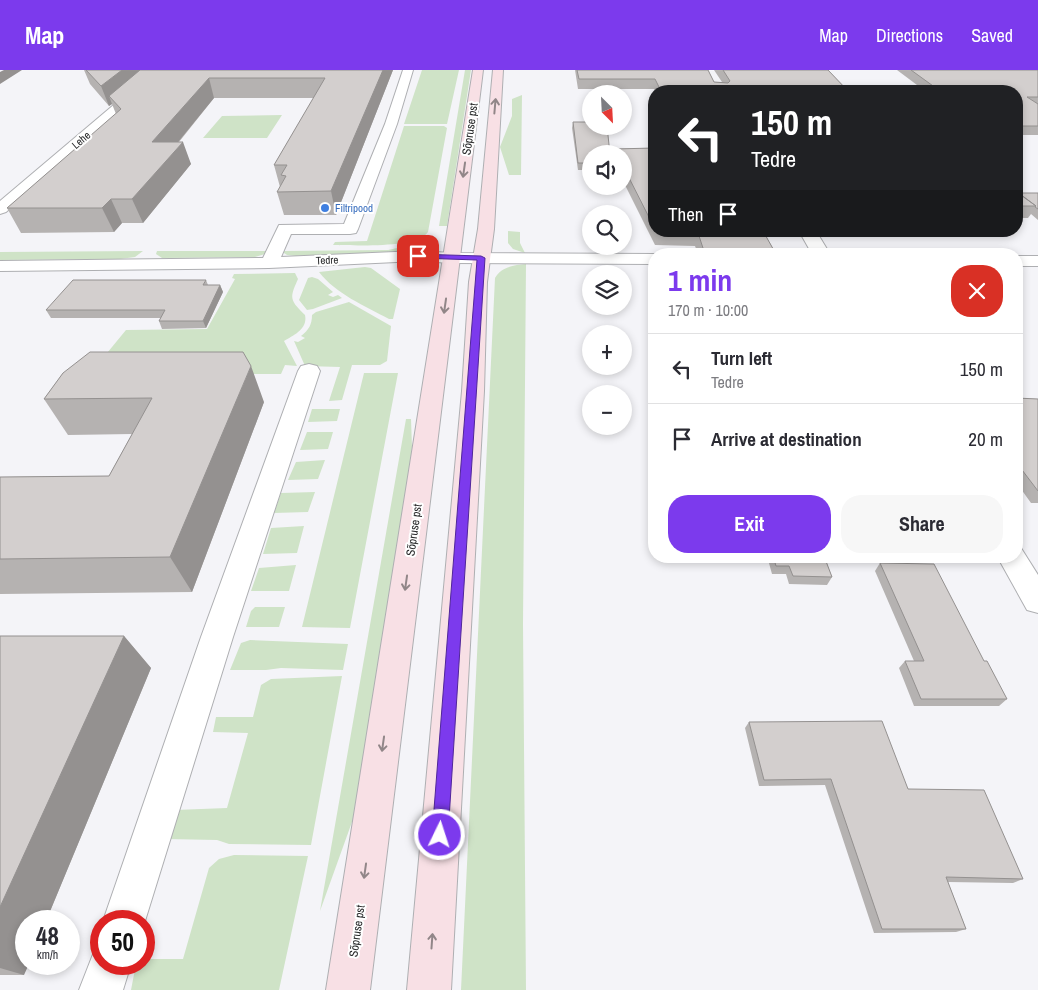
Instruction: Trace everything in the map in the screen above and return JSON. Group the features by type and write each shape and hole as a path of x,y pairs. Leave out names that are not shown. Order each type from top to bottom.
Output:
{"main road":[{"name":"Sõpruse pst","path":"348,990 478,70"},
{"name":"Sõpruse pst","path":"429,990 481,258 486,230 498,70"}],"street":[{"name":"Lehe","path":"0,209 162,70"},
{"path":"269,263 285,228 350,229 390,125 408,70"},
{"path":"811,237 817,248"},
{"name":"Tedre","path":"0,266 269,263 418,256 452,258 648,259"},
{"path":"1023,261 1038,261"},
{"path":"128,910 217,637 309,371"},
{"path":"1014,563 1038,601"},
{"path":"101,990 106,975"}],"green space":[{"path":"422,70 459,70 447,124 404,124"},
{"path":"465,70 471,70 447,226 439,226"},
{"path":"522,95 521,175 509,175 500,147 512,116 512,99"},
{"path":"282,115 267,138 203,138 222,116"},
{"path":"404,126 444,126 447,128 428,232 411,241 398,244 333,245 335,242 367,241"},
{"path":"508,231 520,232 520,243 525,253 513,249 508,243"},
{"path":"411,245 411,250 407,251 296,256 284,253 284,251 388,250"},
{"path":"143,251 135,257 120,259 0,260 0,252"},
{"path":"157,251 268,251 255,257 162,258 156,254"},
{"path":"526,264 523,624 526,990 461,990 495,278 504,269"},
{"path":"371,268 400,289 393,319 389,319 342,293 319,272"},
{"path":"295,273 298,279 292,299 305,315 305,320 299,331 284,341 297,366 285,365 281,374 171,374 98,364 126,330 207,329 235,279 232,278 234,274"},
{"path":"308,278 318,279 333,292 328,295 333,297 338,295 342,298 307,310 299,300"},
{"path":"349,302 391,326 387,361 380,365 352,365 342,400 329,401 340,367 305,366 294,341 298,342 305,338 301,336 308,329 311,324 312,315 316,312"},
{"path":"364,373 398,373 350,628 302,627"},
{"path":"312,409 340,409 337,421 308,422"},
{"path":"406,419 411,419 412,447 410,465 357,808 320,911"},
{"path":"307,432 333,432 328,449 300,450"},
{"path":"325,460 318,479 288,480 296,462"},
{"path":"315,492 308,512 274,513 281,493"},
{"path":"304,526 297,553 263,554 271,528"},
{"path":"296,565 289,591 251,591 259,568"},
{"path":"255,607 285,607 279,627 246,627 251,611"},
{"path":"250,640 348,644 343,670 281,668 230,670 241,643"},
{"path":"342,676 311,845 229,844 217,840 166,839 175,810 227,808 248,733 213,732 216,717 253,717 261,685 271,679"},
{"path":"234,855 308,856 279,990 131,990 134,975 155,975 155,959 183,959 209,868 219,859"}],"building":[{"path":"86,70 122,70 101,86"},
{"path":"140,70 383,70 331,191 277,192 286,176 281,175 287,165 274,165 325,78 209,78 152,142 183,142 132,199 111,199 102,208 7,208 121,109 109,96"},
{"path":"577,70 708,70 714,82 728,83 730,81 723,70 828,70 842,85 658,85 655,79 579,79"},
{"path":"911,70 1038,70 1038,97 1027,97 1038,104 1038,126 1023,126 1023,85 932,85"},
{"path":"573,122 582,122 582,135 608,135 609,145 582,145 582,163 578,163"},
{"path":"648,148 648,215 632,184 632,149"},
{"path":"1023,193 1038,193 1038,209 1023,197"},
{"path":"1023,196 1036,206 1023,206"},
{"path":"699,237 766,237 773,248 703,248"},
{"path":"73,280 206,280 203,285 220,285 203,321 159,321 165,310 46,310"},
{"path":"90,352 243,352 251,366 170,557 0,559 0,477 109,476 152,398 44,399 63,373"},
{"path":"1023,398 1038,399 1038,491 1023,471"},
{"path":"775,563 827,563 832,577 793,576 789,566 776,566"},
{"path":"880,563 934,564 984,661 987,661 1007,699 921,699 905,661 924,661"},
{"path":"0,636 124,636 0,907"},
{"path":"882,721 908,789 984,790 1023,879 946,877 966,929 882,929 831,779 764,780 749,722"}],"place":[{"name":"Filtripood","path":"325,208"}],"route":[{"path":"418,256 481,258 440,835"}]}
